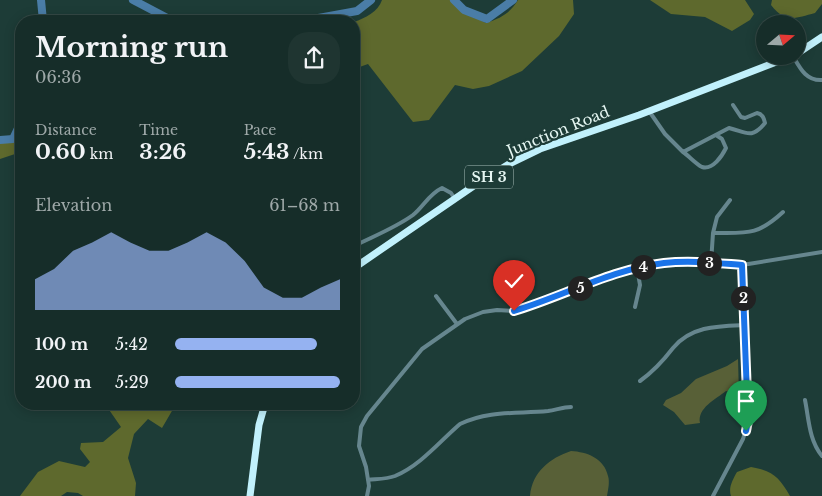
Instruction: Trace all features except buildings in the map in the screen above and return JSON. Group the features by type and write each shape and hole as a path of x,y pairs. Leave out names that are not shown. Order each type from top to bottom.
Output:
{"highway":[{"path":"806,49 822,37"},
{"name":"Junction Road","path":"360,264 509,164 540,149 649,111 769,65"},
{"path":"250,496 259,425 263,410"}],"street":[{"path":"798,65 804,75 822,80"},
{"path":"683,152 729,128 751,134 765,124 764,119 758,113 741,118 734,105"},
{"path":"649,111 665,134 701,166 708,167 720,160 726,148 722,140 716,135"},
{"path":"360,243 389,230 415,214 434,192 442,188 451,193 455,199"},
{"path":"711,263 713,233 717,217 730,200"},
{"path":"713,233 749,233 760,230 783,212"},
{"path":"367,496 368,480 366,467 359,446 361,427 366,416 422,349 465,318 483,312 497,310 514,311 535,305 637,268 678,262 742,265 822,252"},
{"path":"713,496 746,431 748,421 742,265"},
{"path":"635,307 640,285 637,268"},
{"path":"436,296 457,324"},
{"path":"640,381 665,360 674,347 692,333 714,326 744,325"},
{"path":"804,400 811,436 822,456"},
{"path":"368,480 394,477 407,470 460,424 469,420 482,416 549,411 571,406"}],"green space":[{"path":"382,0 456,0 471,15 486,23 505,15 518,0 573,0 574,14 559,36 522,71 489,86 473,89 455,85 429,120 413,122 368,64 360,67 360,19 374,11"},
{"path":"650,0 745,0 754,14 750,20 732,31 705,17 671,14"},
{"path":"772,0 822,0 822,4 815,13 806,16 781,15 771,5"},
{"path":"15,131 15,154 0,159 0,144"},
{"path":"738,359 739,395 726,391 704,408 701,413 700,423 685,425 674,412 663,405 666,400 681,393 696,379 727,366"},
{"path":"109,410 172,410 162,428 148,419 134,434 128,458 136,483 135,496 83,496 78,493 67,492 61,496 20,496 38,472 59,461 85,467 90,462 80,449 81,443 103,442 121,427"},
{"path":"571,451 594,457 603,465 609,478 607,496 530,496 534,480 543,467"},
{"path":"751,467 775,476 790,496 731,496 731,487 737,472"}],"waterway":[{"path":"41,0 42,15"},
{"path":"133,0 162,15"},
{"path":"335,15 357,11 371,0"},
{"path":"454,0 464,10 487,19 513,0"},
{"path":"0,140 13,139 15,135"}],"route":[{"path":"514,311 628,270 654,264 690,262 742,265 748,421 746,431"}]}
